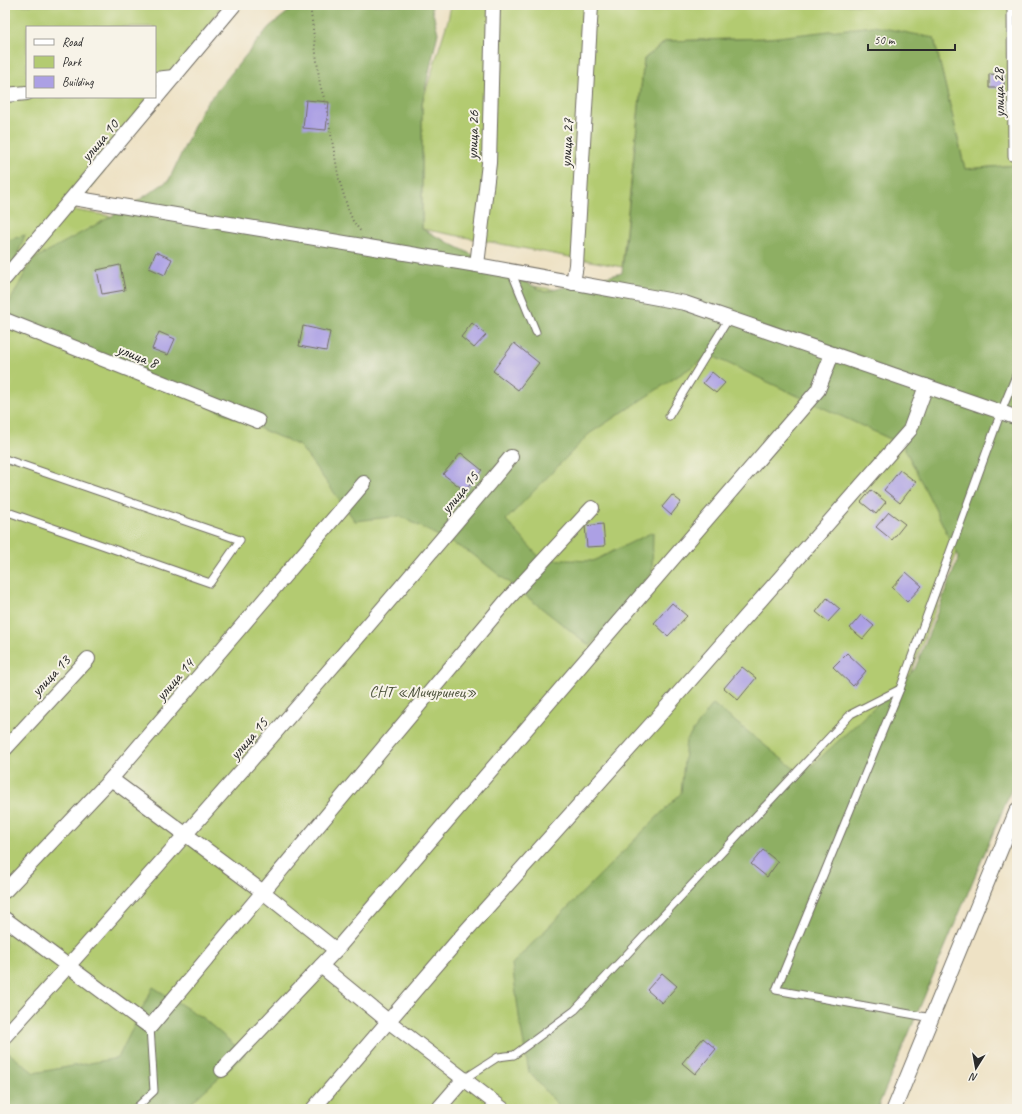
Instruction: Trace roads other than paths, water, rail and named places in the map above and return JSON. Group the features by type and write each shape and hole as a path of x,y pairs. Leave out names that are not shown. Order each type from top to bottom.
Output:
{"street":[{"name":"улица 10","path":"5,278 234,5"},
{"name":"улица 26","path":"477,265 488,162 493,5"},
{"name":"улица 27","path":"573,283 576,265 591,5"},
{"path":"156,79 174,77"},
{"path":"5,95 26,93"},
{"path":"73,198 477,265 685,303 1017,418"},
{"name":"улица 8","path":"5,320 258,421"},
{"path":"222,1070 336,950 818,390 832,354"},
{"path":"313,1109 465,932 656,720 910,430 926,386"},
{"name":"улица 15","path":"5,1036 186,835 422,563 511,457"},
{"name":"улица 14","path":"5,891 111,779 364,483"},
{"path":"5,919 150,1027 507,600 592,508"},
{"name":"улица 13","path":"5,750 88,659"},
{"path":"111,779 262,892 336,950"},
{"path":"894,1109 1017,810"},
{"path":"321,966 388,1021 503,1109"},
{"path":"438,1109 464,1079"}],"lane":[{"name":"улица 28","path":"1011,5 1012,157"},
{"path":"511,271 536,332"},
{"path":"669,416 729,318"},
{"path":"932,1018 776,990 900,689 1001,412 1017,373"},
{"path":"5,459 240,540 210,583 5,511"},
{"path":"464,1079 498,1057 514,1055 576,1010 851,714 900,689"},
{"path":"135,1109 154,1091 150,1027"}],"park label":[{"name":"СНТ «Мичуринец»","path":"423,691"}]}
